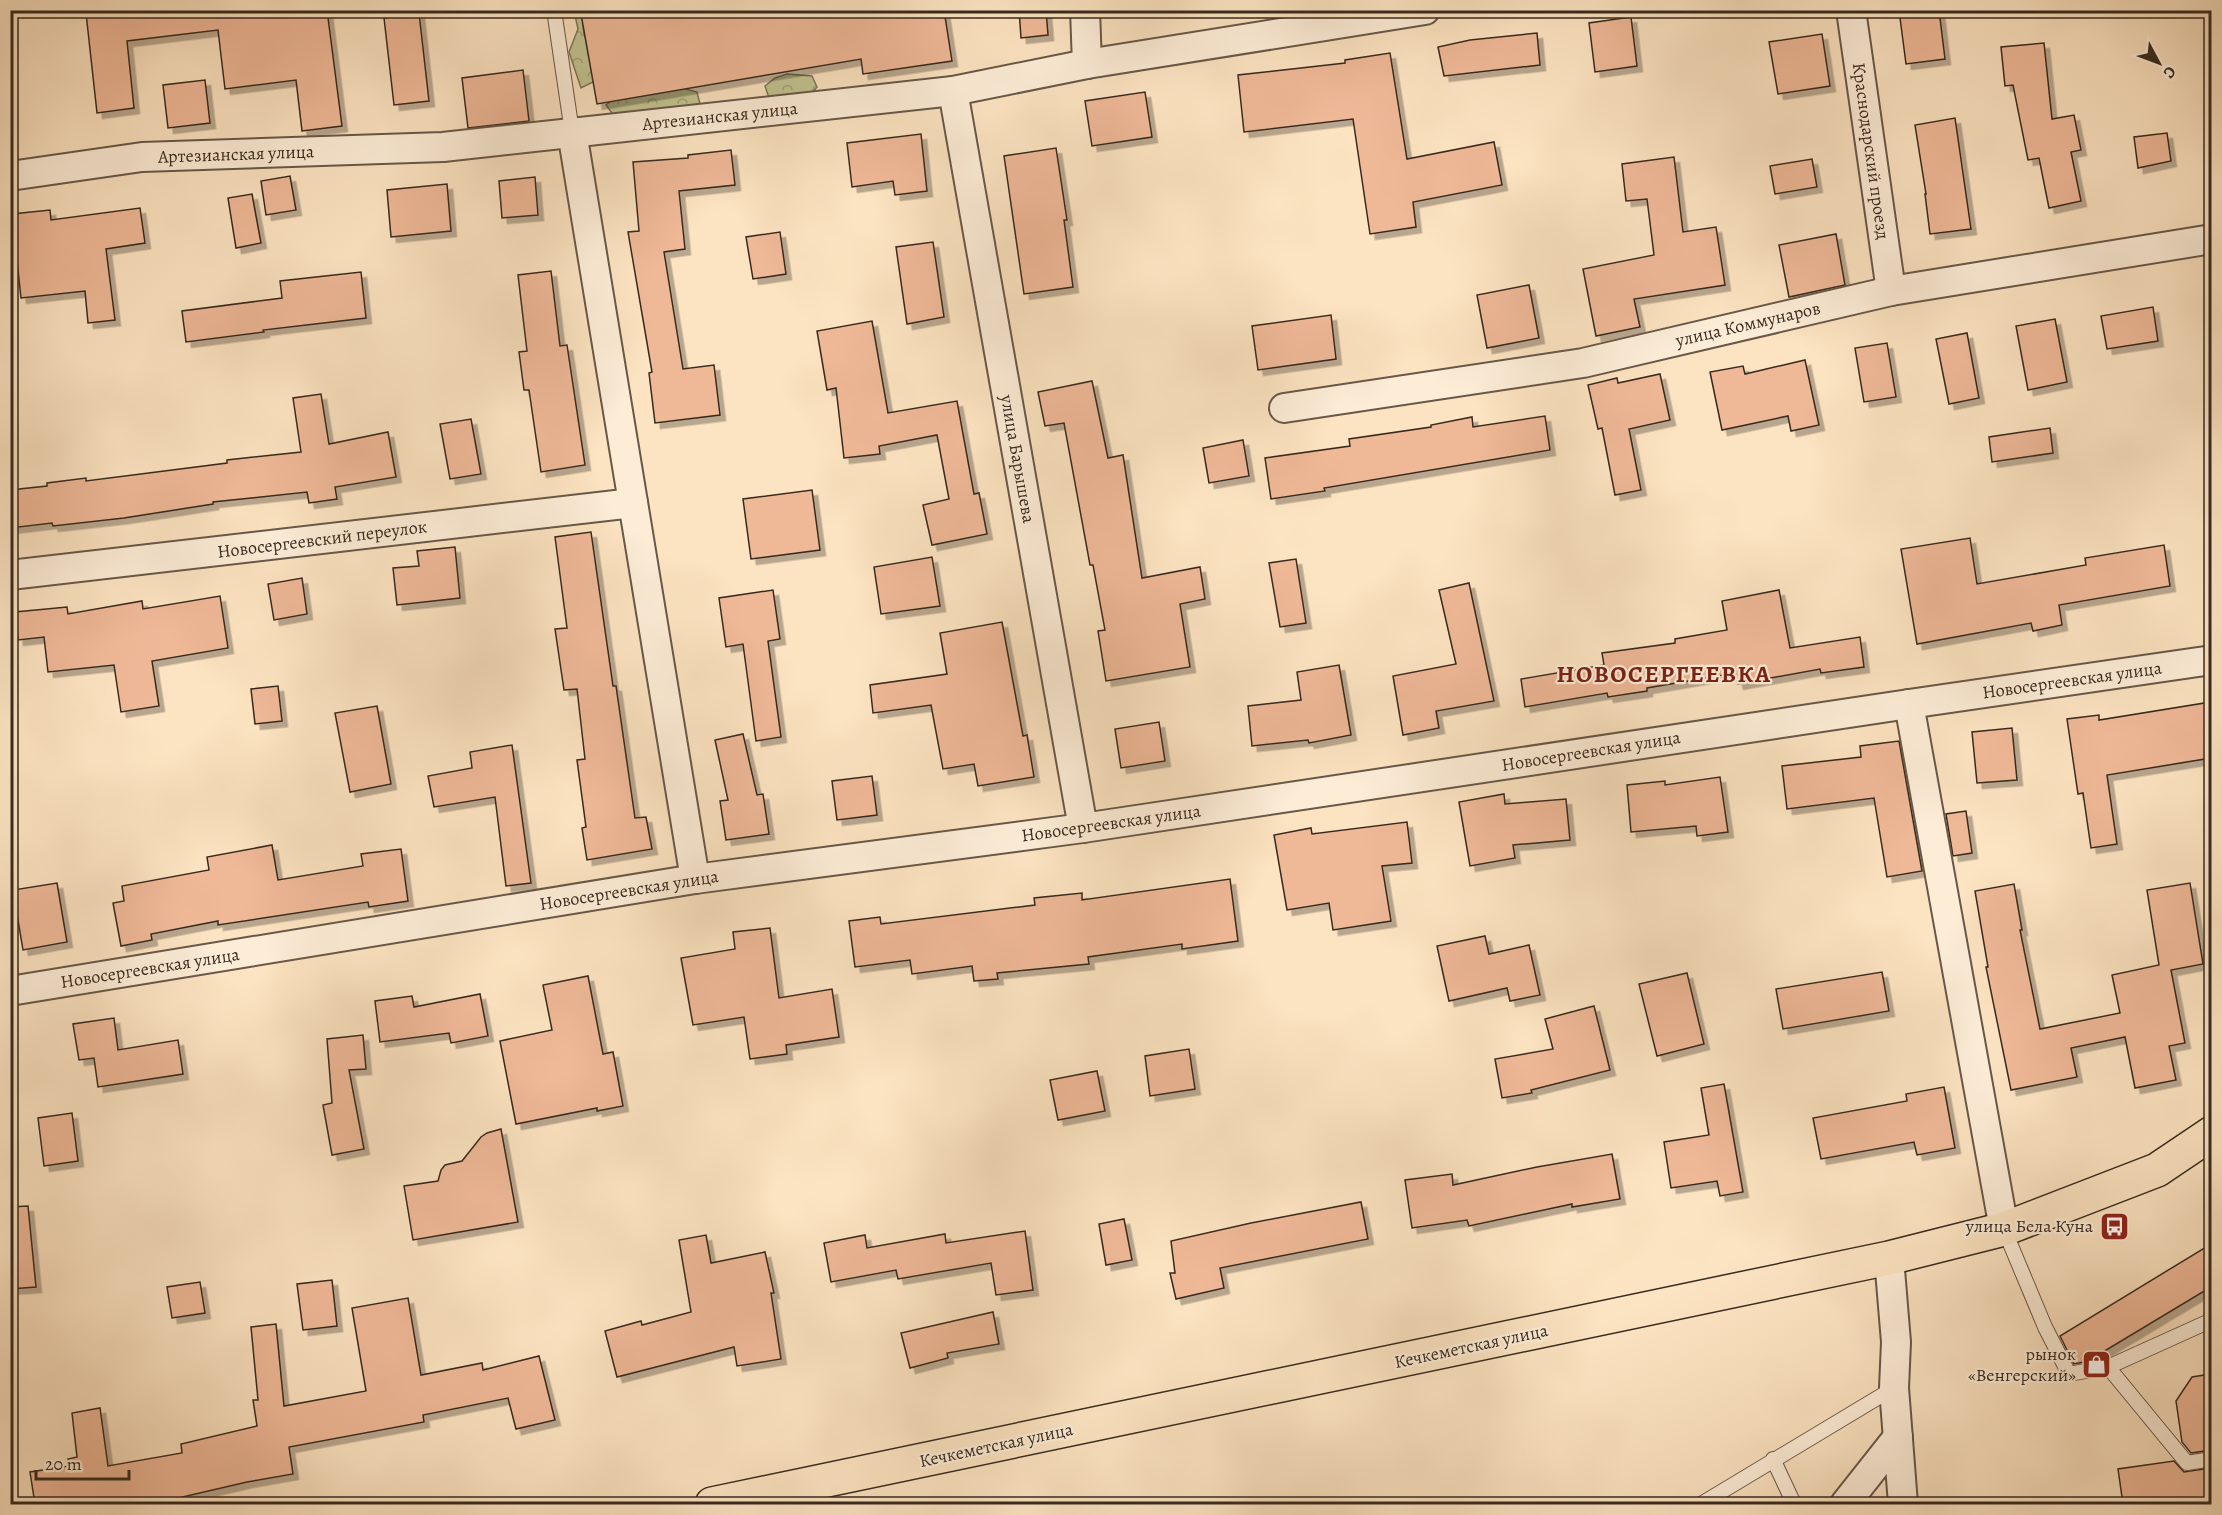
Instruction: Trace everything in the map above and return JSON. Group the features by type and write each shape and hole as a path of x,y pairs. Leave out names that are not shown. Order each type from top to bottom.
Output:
{"main road":[{"name":"Кечкеметская улица","path":"712,1504 754,1500 1889,1258 2004,1229 2157,1170 2211,1133"}],"street":[{"path":"1085,10 1087,64"},
{"name":"Артезианская улица","path":"10,176 142,157 443,147 953,91 1087,64 1425,10"},
{"name":"Краснодарский проезд","path":"1851,10 1891,291"},
{"name":"улица Барышева","path":"953,91 1083,828"},
{"path":"573,132 695,879"},
{"name":"улица Коммунаров","path":"1284,408 1582,363 1891,291 2211,239"},
{"name":"Новосергеевский переулок","path":"10,575 633,502"},
{"name":"Новосергеевская улица","path":"10,991 695,879 1083,828 2211,660"},
{"path":"1909,704 2004,1229"},
{"path":"1889,1258 1896,1342 1894,1388 1904,1504"},
{"path":"1845,1504 1898,1437"}],"lane":[{"path":"554,10 573,132"},
{"path":"2004,1229 2045,1327 2069,1374 2108,1367 2211,1320"},
{"path":"2108,1367 2187,1463 2211,1459"},
{"path":"1701,1504 1894,1388"},
{"path":"1773,1460 1794,1504"}],"green space":[{"path":"574,11 582,11 584,35 596,56 595,81 581,88 569,52 578,29"},
{"path":"787,74 812,76 817,87 808,97 769,98 765,86 775,78"},
{"path":"674,86 697,92 700,104 687,113 614,116 606,105 615,98"}],"building":[{"path":"104,10 327,10 342,126 302,131 296,80 225,89 218,30 127,41 134,108 97,113 86,13"},
{"path":"591,10 944,10 952,61 863,74 861,59 597,104 581,14 591,12"},
{"path":"1019,10 1046,10 1048,35 1021,38"},
{"path":"1899,10 1939,10 1945,59 1906,64"},
{"path":"419,13 429,101 394,105 384,18"},
{"path":"1631,17 1637,66 1595,72 1589,23"},
{"path":"1537,33 1540,65 1444,76 1438,47 1470,40"},
{"path":"1822,34 1830,86 1778,94 1769,42"},
{"path":"2044,43 2052,119 2074,115 2081,150 2071,152 2081,201 2049,208 2039,158 2028,160 2013,85 2005,86 2001,47"},
{"path":"1390,53 1407,159 1494,142 1502,185 1413,202 1416,227 1370,234 1353,119 1244,132 1238,75 1345,63 1345,60"},
{"path":"523,70 529,121 468,128 462,78"},
{"path":"205,80 210,123 168,128 163,85"},
{"path":"1145,92 1152,137 1092,146 1085,101"},
{"path":"1955,118 1971,229 1930,234 1915,125"},
{"path":"2167,133 2171,161 2138,168 2134,137"},
{"path":"921,134 927,191 895,195 893,181 852,187 847,143"},
{"path":"1056,148 1067,220 1064,220 1073,287 1024,294 1004,156"},
{"path":"731,150 735,185 679,191 685,249 664,252 683,369 714,365 720,415 655,423 649,373 652,372 628,232 639,231 633,162 688,158 688,155"},
{"path":"1674,157 1683,232 1716,227 1725,285 1634,299 1640,327 1596,336 1583,269 1654,255 1647,199 1626,201 1622,164"},
{"path":"1812,159 1817,187 1775,194 1770,166"},
{"path":"290,176 296,210 266,215 261,181"},
{"path":"535,177 538,215 502,218 499,181"},
{"path":"447,184 451,231 391,237 387,190"},
{"path":"252,194 261,243 236,248 228,198"},
{"path":"140,208 145,243 106,249 115,320 88,323 85,291 21,298 12,214 50,210 51,220"},
{"path":"780,232 786,274 753,279 746,237"},
{"path":"1836,234 1845,285 1789,297 1779,245"},
{"path":"933,242 944,317 907,324 896,247"},
{"path":"551,271 560,346 567,345 585,465 541,472 529,390 524,390 519,352 527,351 518,275"},
{"path":"361,272 366,318 186,342 182,311 282,298 280,281"},
{"path":"1529,285 1539,338 1487,348 1477,295"},
{"path":"2153,307 2158,341 2107,349 2101,316"},
{"path":"1331,315 1336,359 1258,370 1252,326"},
{"path":"2055,319 2067,382 2028,390 2016,326"},
{"path":"872,321 888,413 957,401 974,494 979,493 987,534 932,545 923,505 949,499 937,435 879,446 880,454 844,458 836,388 827,390 817,331"},
{"path":"1967,333 1979,398 1949,404 1936,339"},
{"path":"1887,343 1896,397 1864,402 1855,348"},
{"path":"1805,360 1819,425 1791,431 1788,416 1722,430 1710,372 1743,366 1745,374"},
{"path":"1660,374 1670,420 1629,429 1641,490 1615,495 1602,428 1598,429 1588,385 1617,378 1618,383"},
{"path":"1092,381 1108,458 1123,455 1142,578 1200,567 1205,599 1180,604 1190,667 1106,681 1098,631 1105,630 1093,565 1090,565 1064,423 1045,426 1038,392"},
{"path":"321,394 329,444 388,432 396,477 335,487 337,499 309,503 307,492 213,502 213,504 124,518 10,528 10,490 47,486 47,483 86,478 86,481 227,463 227,460 301,452 293,398"},
{"path":"1545,416 1550,450 1271,499 1265,458 1350,446 1349,439 1431,427 1431,425 1472,417 1473,427"},
{"path":"471,419 481,474 450,479 440,424"},
{"path":"2050,428 2053,453 1992,462 1989,437"},
{"path":"1243,440 1249,476 1209,483 1203,448"},
{"path":"812,490 820,550 751,559 743,499"},
{"path":"591,532 635,818 646,817 652,849 587,860 582,828 586,827 577,760 585,759 577,689 564,690 555,629 567,628 555,537"},
{"path":"1970,538 1977,584 2086,565 2085,558 2164,545 2170,586 2059,605 2062,625 2033,631 2031,623 1917,644 1901,549"},
{"path":"455,547 460,598 397,605 393,568 419,566 417,551"},
{"path":"932,557 940,606 881,614 874,567"},
{"path":"1296,559 1306,623 1280,627 1269,563"},
{"path":"302,578 307,614 274,620 268,584"},
{"path":"1469,583 1494,701 1436,711 1439,728 1403,735 1393,676 1456,664 1439,590"},
{"path":"773,590 780,639 768,641 781,737 756,741 743,644 726,647 719,598"},
{"path":"1779,590 1790,648 1860,637 1864,667 1821,673 1820,669 1738,684 1735,673 1647,688 1647,691 1608,697 1607,693 1525,707 1521,679 1604,665 1602,653 1675,643 1675,639 1727,630 1722,601"},
{"path":"220,596 228,648 152,661 159,706 121,712 114,665 48,672 44,637 18,640 15,612 67,607 68,614 142,601 143,609"},
{"path":"1002,622 1023,736 1027,735 1034,777 978,786 974,764 943,769 931,705 873,713 870,685 947,674 940,633"},
{"path":"1339,665 1351,735 1309,743 1308,740 1252,746 1248,706 1301,700 1297,672"},
{"path":"278,686 282,721 255,724 251,689"},
{"path":"2211,702 2211,758 2107,775 2117,844 2091,848 2083,793 2078,794 2067,719 2099,715 2099,720"},
{"path":"377,706 391,784 350,792 335,713"},
{"path":"1159,722 1165,761 1121,768 1115,729"},
{"path":"2012,728 2017,780 1977,783 1972,732"},
{"path":"743,734 757,795 763,794 769,834 726,840 720,801 728,800 715,740"},
{"path":"1899,741 1922,871 1887,877 1874,798 1787,809 1782,766 1861,757 1860,746"},
{"path":"512,745 531,883 506,886 495,797 434,807 428,776 472,768 470,752"},
{"path":"872,776 877,815 837,820 832,781"},
{"path":"1720,777 1728,832 1697,836 1696,826 1631,832 1627,785 1665,781 1665,785"},
{"path":"1504,794 1505,804 1566,799 1570,840 1513,845 1515,858 1470,866 1459,802"},
{"path":"1966,811 1972,853 1953,856 1946,814"},
{"path":"1407,822 1412,863 1382,866 1391,921 1333,930 1329,903 1287,910 1274,835 1311,828 1312,834"},
{"path":"272,845 278,880 363,866 361,854 401,849 408,901 369,907 368,902 218,925 218,921 151,934 152,940 121,946 113,903 124,901 122,886 209,870 207,857"},
{"path":"1230,879 1238,941 1182,949 1182,944 1088,957 1089,964 997,973 998,979 974,981 972,966 912,974 910,960 855,967 849,921 880,917 881,924 1035,905 1034,898 1082,893 1082,900"},
{"path":"57,883 67,942 23,950 13,890"},
{"path":"2190,883 2203,964 2171,970 2185,1043 2169,1046 2176,1080 2135,1088 2125,1037 2071,1048 2077,1077 2011,1090 1986,967 1988,967 1975,891 2014,884 2022,930 2020,930 2040,1029 2120,1013 2112,975 2159,965 2147,890"},
{"path":"770,928 779,998 832,989 839,1037 786,1045 787,1054 750,1059 744,1017 693,1025 681,958 735,949 733,932"},
{"path":"1485,936 1489,954 1529,945 1540,995 1510,1001 1507,988 1449,1001 1437,946"},
{"path":"1882,972 1889,1011 1783,1029 1776,989"},
{"path":"1687,973 1704,1044 1657,1056 1639,984"},
{"path":"588,976 603,1054 613,1052 623,1106 597,1111 597,1108 516,1124 500,1041 552,1030 543,985"},
{"path":"480,994 488,1036 451,1043 449,1033 380,1042 375,1001 412,996 414,1007"},
{"path":"1594,1006 1610,1070 1531,1090 1532,1093 1502,1098 1495,1059 1553,1049 1545,1019"},
{"path":"114,1018 118,1050 178,1040 183,1074 98,1087 94,1058 79,1060 73,1024"},
{"path":"363,1035 366,1069 349,1070 364,1149 332,1155 323,1105 332,1103 327,1039"},
{"path":"1189,1049 1195,1089 1150,1096 1145,1056"},
{"path":"1097,1071 1105,1111 1058,1120 1050,1080"},
{"path":"1724,1084 1743,1192 1720,1196 1717,1181 1671,1188 1664,1142 1709,1135 1701,1088"},
{"path":"1944,1087 1955,1148 1917,1155 1914,1142 1821,1159 1813,1118 1907,1101 1906,1094"},
{"path":"72,1113 78,1161 44,1166 38,1118"},
{"path":"501,1129 518,1222 413,1240 404,1186 438,1181 445,1165 462,1161 481,1137"},
{"path":"1612,1154 1620,1199 1572,1207 1572,1204 1469,1226 1467,1220 1412,1228 1405,1180 1452,1174 1453,1185"},
{"path":"1361,1202 1368,1239 1220,1268 1224,1288 1176,1299 1170,1273 1175,1273 1171,1241"},
{"path":"28,1206 36,1287 10,1289 10,1207"},
{"path":"1124,1219 1132,1260 1106,1265 1099,1224"},
{"path":"1025,1231 1033,1290 996,1295 991,1263 898,1279 896,1270 831,1282 824,1243 865,1235 867,1248 945,1234 946,1243"},
{"path":"706,1235 711,1263 765,1252 774,1293 771,1293 781,1359 737,1366 734,1347 617,1377 605,1331 641,1321 642,1325 691,1312 679,1240"},
{"path":"2211,1244 2211,1287 2088,1361 2074,1364 2060,1336"},
{"path":"332,1280 337,1326 303,1330 297,1284"},
{"path":"200,1282 205,1313 172,1318 167,1287"},
{"path":"408,1298 421,1375 482,1363 483,1370 539,1356 555,1420 516,1429 508,1398 423,1415 424,1422 289,1447 293,1474 178,1498 179,1504 35,1504 30,1472 70,1466 68,1459 77,1457 72,1413 100,1408 108,1466 182,1453 181,1444 257,1426 253,1400 258,1400 251,1327 276,1324 284,1406 366,1391 352,1308"},
{"path":"993,1312 999,1344 947,1353 948,1358 910,1368 901,1333"},
{"path":"2211,1374 2211,1450 2191,1453 2182,1442 2176,1401 2192,1377"},
{"path":"2174,1461 2184,1472 2211,1468 2211,1504 2123,1504 2118,1469"}],"place":[{"name":"улица Бела Куна","path":"2114,1226"},
{"name":"рынок «Венгерский»","path":"2097,1364"}],"district":[{"name":"НОВОСЕРГЕЕВКА","path":"1664,674"}]}
